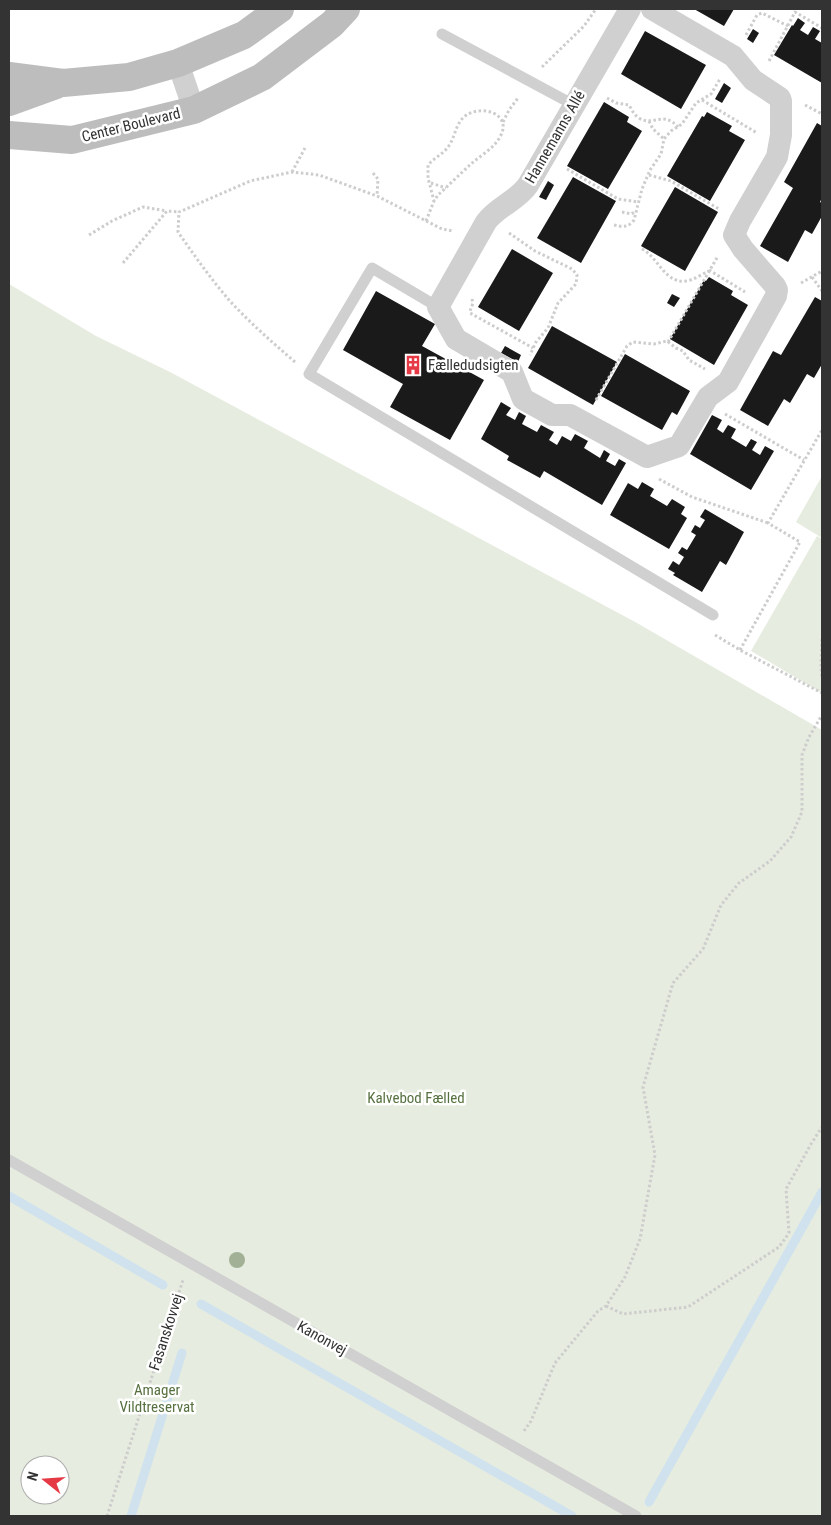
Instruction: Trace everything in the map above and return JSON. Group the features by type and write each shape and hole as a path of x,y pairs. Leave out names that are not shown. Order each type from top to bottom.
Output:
{"street":[{"path":"9,76 63,83 129,77 178,63 244,36 280,9"},
{"path":"178,63 194,110 262,77 332,24 346,9"},
{"name":"Hannemanns Allé","path":"438,307 493,213 524,191 630,9"},
{"path":"438,307 456,339 510,371 523,399 552,416 570,415 647,457 679,446 710,395 728,382 776,296 776,288 735,239 734,231 777,157 782,135 781,101 780,98 757,83 733,56 652,9"},
{"path":"9,102 63,83"},
{"name":"Center Boulevard","path":"9,135 72,140 194,110"}],"lane":[{"path":"442,34 531,81 580,95"},
{"path":"438,307 372,268 309,374 712,615"},
{"name":"Kanonvej","path":"9,1160 636,1516"}],"path":[{"path":"426,221 434,201 471,164 493,146 502,134 503,123 508,110 546,62 584,26 596,9"},
{"path":"614,225 621,227 630,224 634,220 638,202 648,175 661,154 664,140 685,120 696,103 711,94 757,15 757,10"},
{"path":"757,83 796,10 822,28"},
{"path":"757,15 768,11"},
{"path":"764,13 788,26"},
{"path":"580,95 626,104 638,118 649,121 670,120 678,127"},
{"path":"701,100 780,147"},
{"path":"434,201 427,170 428,165 448,147 456,128 464,117 476,111 491,112 497,115 503,123"},
{"path":"649,121 653,129 664,140"},
{"path":"292,172 304,148"},
{"path":"544,156 618,199 638,202"},
{"path":"89,235 112,221 143,207 179,212 250,181 292,172 318,175 377,196 442,229 482,229 514,235 536,251 572,270 577,275 576,284 558,303 548,328 533,348 520,373 514,378"},
{"path":"373,173 378,179 377,196"},
{"path":"648,175 655,175 677,184 740,221"},
{"path":"431,183 439,187 447,187"},
{"path":"622,212 631,214 636,210"},
{"path":"123,263 168,211"},
{"path":"179,212 178,232 230,300 268,339 309,374"},
{"path":"642,249 651,254 667,274 674,279 686,281 709,270"},
{"path":"709,270 770,306"},
{"path":"668,342 709,270"},
{"path":"812,277 822,291"},
{"path":"449,287 472,300 470,311 472,314 533,348"},
{"path":"584,423 630,343 636,341 654,344 664,341 668,342 683,351 689,360 728,382"},
{"path":"705,403 804,460"},
{"path":"768,523 822,430"},
{"path":"647,457 649,468 655,475 692,497 768,523 800,542 740,650"},
{"path":"712,633 740,650 822,693"},
{"path":"822,639 822,679"},
{"path":"513,1446 531,1421 555,1363 598,1311 606,1306 625,1277 640,1239 656,1154 643,1088 673,983 702,949 721,906 739,883 770,861 792,837 802,812 802,755 809,737 822,715"},
{"path":"606,1306 623,1314 688,1307 779,1247 789,1233 786,1189 822,1128"},
{"name":"Fasanskovvej","path":"107,1516 188,1263"}],"green space":[{"name":"Kalvebod Fælled","path":"9,284 96,336 170,372 637,623 822,730 822,1516 9,1516"},
{"path":"822,476 822,538 796,522"},
{"path":"817,536 822,539 822,693 751,651"}],"building":[{"path":"694,9 734,9 724,26"},
{"path":"798,18 805,23 800,30 808,35 813,27 820,31 815,39 822,43 822,83 774,55"},
{"path":"753,29 759,33 753,43 747,39"},
{"path":"645,31 706,65 681,109 621,74"},
{"path":"724,83 731,88 722,103 715,99"},
{"path":"604,102 629,117 627,122 642,131 608,189 567,166"},
{"path":"707,112 732,126 729,131 745,140 710,201 667,176 702,116 704,117"},
{"path":"817,123 822,126 822,198 820,202 822,203 822,216 812,234 805,230 788,262 760,246 793,188 784,182"},
{"path":"573,177 616,201 581,263 537,238"},
{"path":"548,181 554,185 546,200 539,197"},
{"path":"675,187 718,212 685,271 641,246"},
{"path":"512,249 553,273 519,331 478,307"},
{"path":"709,277 733,291 731,295 748,305 714,365 670,339 704,280 706,281"},
{"name":"Fælledudsigten","path":"376,291 435,324 422,346 484,380 450,440 390,407 403,384 343,350"},
{"path":"672,294 680,298 674,307 667,303"},
{"path":"815,297 822,301 822,364 814,378 807,374 790,403 784,399 768,426 740,410 773,351 781,355"},
{"path":"552,326 617,362 593,405 528,368"},
{"path":"505,346 521,355 518,362 501,353"},
{"path":"625,354 690,391 677,415 672,412 662,430 601,396"},
{"path":"501,402 511,408 506,415 515,420 519,412 526,416 522,424 537,432 541,425 554,432 549,440 557,445 562,436 571,441 575,434 588,441 584,448 600,458 604,450 610,454 606,461 615,466 619,459 626,463 602,505 544,471 540,478 507,460 509,456 481,439"},
{"path":"712,415 722,420 717,429 723,433 728,425 736,429 731,438 746,447 751,439 757,442 752,450 760,455 765,446 774,451 751,490 690,454"},
{"path":"642,482 654,489 650,496 667,506 672,499 685,507 681,514 687,518 669,549 610,515 628,483 638,489"},
{"path":"705,509 744,532 726,565 720,561 702,592 673,575 675,573 668,569 673,561 679,565 684,557 678,553 682,547 687,550 696,535 691,532 695,525 700,528 705,520 700,517"}],"waterway":[{"path":"649,1502 822,1192"},
{"path":"9,1196 163,1285"},
{"path":"201,1304 572,1516"},
{"path":"131,1516 182,1353"}],"place":[{"name":"Fælledudsigten","path":"413,365"}],"park label":[{"name":"Amager Vildtreservat","path":"157,1398"}]}
